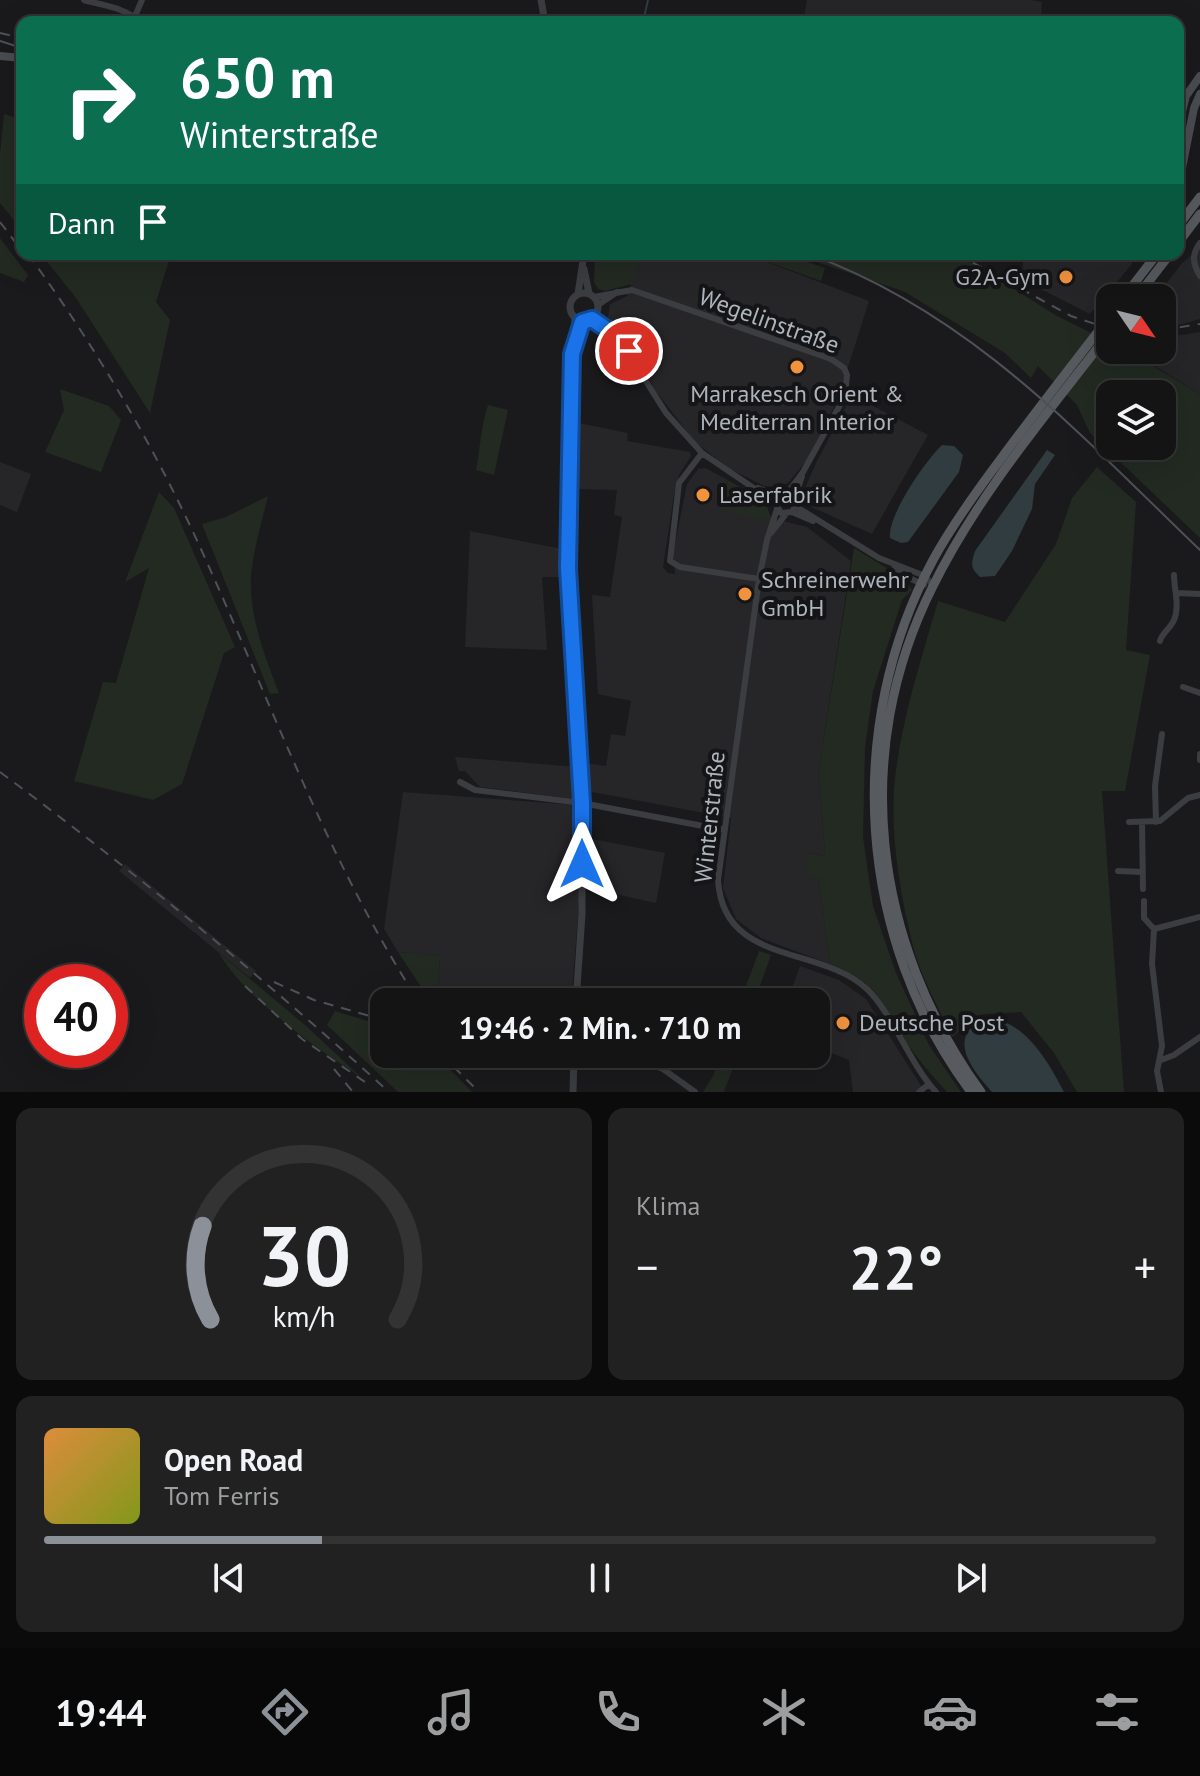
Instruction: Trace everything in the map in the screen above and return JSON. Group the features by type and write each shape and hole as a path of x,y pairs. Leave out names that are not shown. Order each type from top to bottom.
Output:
{"main road":[{"path":"1184,103 1200,76"},
{"path":"1184,159 1200,94"},
{"path":"1184,218 1200,197"},
{"path":"1184,235 1200,214"},
{"path":"1134,284 1152,260"},
{"path":"1147,284 1165,260"},
{"path":"971,1092 930,1028 910,985 889,921 876,850 874,780 880,718 891,664 922,581 957,520 1096,334"},
{"path":"981,1092 944,1035 913,969 893,903 883,840 882,777 892,711 913,630 933,586 971,518 1014,455 1096,350"}],"street":[{"path":"84,0 104,3 131,16"},
{"path":"1184,125 1191,126"},
{"path":"1200,243 1193,261 1200,276"},
{"path":"577,988 582,903 582,803 568,568 574,346 578,320 570,304 578,294 584,260"},
{"path":"583,267 594,305 611,332 629,351 656,400 673,423 702,453 753,487 894,565 904,566 933,586"},
{"name":"Wegelinstraße","path":"594,305 617,292 632,290 794,345 831,359 844,368 848,382 845,396 803,472 780,501"},
{"path":"578,294 594,305"},
{"path":"578,320 594,305"},
{"path":"702,453 679,483 670,561 680,567 759,579"},
{"name":"Wegelinstraße","path":"792,508 803,472"},
{"path":"780,501 792,508"},
{"name":"Winterstraße","path":"780,501 759,579 724,830 718,889 723,908 732,922 759,943 864,986 936,1092"},
{"name":"Winterstraße","path":"769,535 792,508"},
{"path":"1160,641 1175,619 1177,593 1174,575"},
{"path":"1177,593 1200,594"},
{"path":"1183,687 1200,693"},
{"path":"1156,822 1155,786 1162,734"},
{"path":"1148,754 1159,755"},
{"path":"460,782 475,790 582,803 724,830"},
{"path":"1129,822 1166,819 1188,798 1200,795"},
{"path":"1142,822 1143,889"},
{"path":"1118,871 1142,872"},
{"path":"1144,901 1144,918 1154,929 1152,975 1162,1046 1157,1071 1161,1092"},
{"path":"1154,929 1200,917"},
{"path":"1161,1060 1200,1037"},
{"path":"573,1092 574,1068"},
{"path":"660,1068 695,1092"},
{"path":"919,1092 929,1084"}],"shaded area":[{"path":"807,0 1042,2 1041,16 804,16"},
{"path":"4,114 16,118 16,223 0,203"},
{"path":"0,238 28,275 24,282 0,273"},
{"path":"1200,248 1200,319 1176,325 1176,284 1166,284 1182,263"},
{"path":"46,260 169,260 156,302 170,320 150,413 76,298"},
{"path":"595,260 640,260 632,284 605,291 598,289 594,282"},
{"path":"640,260 762,260 869,301 838,399 807,460 788,483 776,487 764,486 730,469 695,442 655,390 632,343 608,317 610,304 627,296"},
{"path":"763,260 802,260 825,268 821,281"},
{"path":"812,260 964,260 1057,316 1096,335 1096,364 1150,364 1200,394 1200,538 1118,460 1176,460 1176,380 1096,380 1096,439 1090,433 1077,405 1038,366 1031,378 1005,353 905,292"},
{"path":"1023,260 1132,260 1132,264 1115,284 1096,284 1096,307 1090,314 1021,279"},
{"path":"1200,332 1200,394 1151,364 1176,364 1176,336"},
{"path":"60,389 109,406 121,420 101,472 45,452 64,410"},
{"path":"852,395 928,435 872,534 807,505 801,497"},
{"path":"488,405 508,410 494,475 476,470"},
{"path":"574,422 628,433 627,441 690,452 674,495 663,567 668,573 675,574 673,554 687,484 698,469 705,468 728,480 723,511 807,527 851,561 819,769 825,856 808,853 819,878 830,964 761,938 736,919 723,888 731,818 587,791 585,763 606,766 611,734 625,736 631,701 598,694 592,595 610,597 622,517 614,515 617,490 573,489"},
{"path":"942,445 954,446 963,455 959,472 908,542 901,543 890,538 901,503"},
{"path":"1047,450 1055,455 1035,484 1032,509 1012,551 995,576 980,577 972,566 975,551"},
{"path":"0,462 31,474 17,512 0,505"},
{"path":"1097,467 1136,502 1126,650 1150,655 1125,791 1102,791 1124,1092 1077,1092 1054,1053 1021,1012 983,1014 952,1037 915,953 901,889 894,821 895,778 902,733 938,601 1005,622 1056,544 1072,498"},
{"path":"728,480 766,503 771,518 722,511"},
{"path":"159,492 174,508 235,647 224,653 182,784 153,800 74,781 103,682 116,683 149,568 125,582"},
{"path":"268,496 254,557 251,592 259,636 279,693 270,694 202,524 226,517"},
{"path":"470,531 562,549 564,577 542,577 547,650 465,647"},
{"path":"854,548 903,578 912,590 902,600 873,691 865,748 863,837 873,906 896,973 929,1045 961,1092 947,1092 926,1068 873,990 849,972 830,964 819,878 807,874 807,853 825,856 819,769"},
{"path":"455,757 577,767 578,796 574,799 480,787 465,771 459,771"},
{"path":"403,792 575,805 579,810 579,905 572,988 438,987 440,956 398,952 384,929"},
{"path":"587,838 665,853 656,903 587,888"},
{"path":"125,864 256,971 250,978 119,871"},
{"path":"759,951 771,955 759,988 745,988"},
{"path":"398,952 440,956 438,987 447,988 422,988"},
{"path":"219,953 361,1077 324,1053 263,1004 230,970"},
{"path":"800,966 839,980 866,999 925,1092 853,1092 849,1060 830,1053 830,988 792,988"},
{"path":"335,1011 370,1022 370,1066 327,1025"},
{"path":"988,1018 1013,1026 1034,1044 1064,1092 992,1092 970,1062 964,1044 971,1028"},
{"path":"373,1068 449,1068 472,1092 398,1092"},
{"path":"716,1068 733,1068 724,1092 703,1092"}],"waterway":[{"path":"644,16 648,0"}],"tram line":[{"path":"0,41 16,46"},
{"path":"823,260 867,279 921,309 972,343 1066,421 1200,550"}],"railway":[{"path":"0,33 16,37"},
{"path":"0,222 16,243"},
{"path":"32,260 77,324 163,471 200,547 328,836 356,893 410,988"},
{"path":"968,260 1071,316 1096,324"},
{"path":"1176,328 1200,324"},
{"path":"0,772 199,927 389,1092"},
{"path":"274,982 314,1000 370,1016"},
{"path":"245,986 302,1039 365,1082"},
{"path":"455,1068 479,1092"},
{"path":"334,1069 353,1092"}],"place":[{"name":"G2A-Gym","path":"1066,277"},
{"name":"Marrakesch Orient & Mediterran Interior","path":"797,367"},
{"name":"Laserfabrik","path":"703,495"},
{"name":"Schreinerwehr GmbH","path":"745,594"},
{"name":"Deutsche Post","path":"843,1023"}],"route":[{"path":"582,864 582,803 568,568 572,354 582,322 592,319 611,332 629,351"}]}
